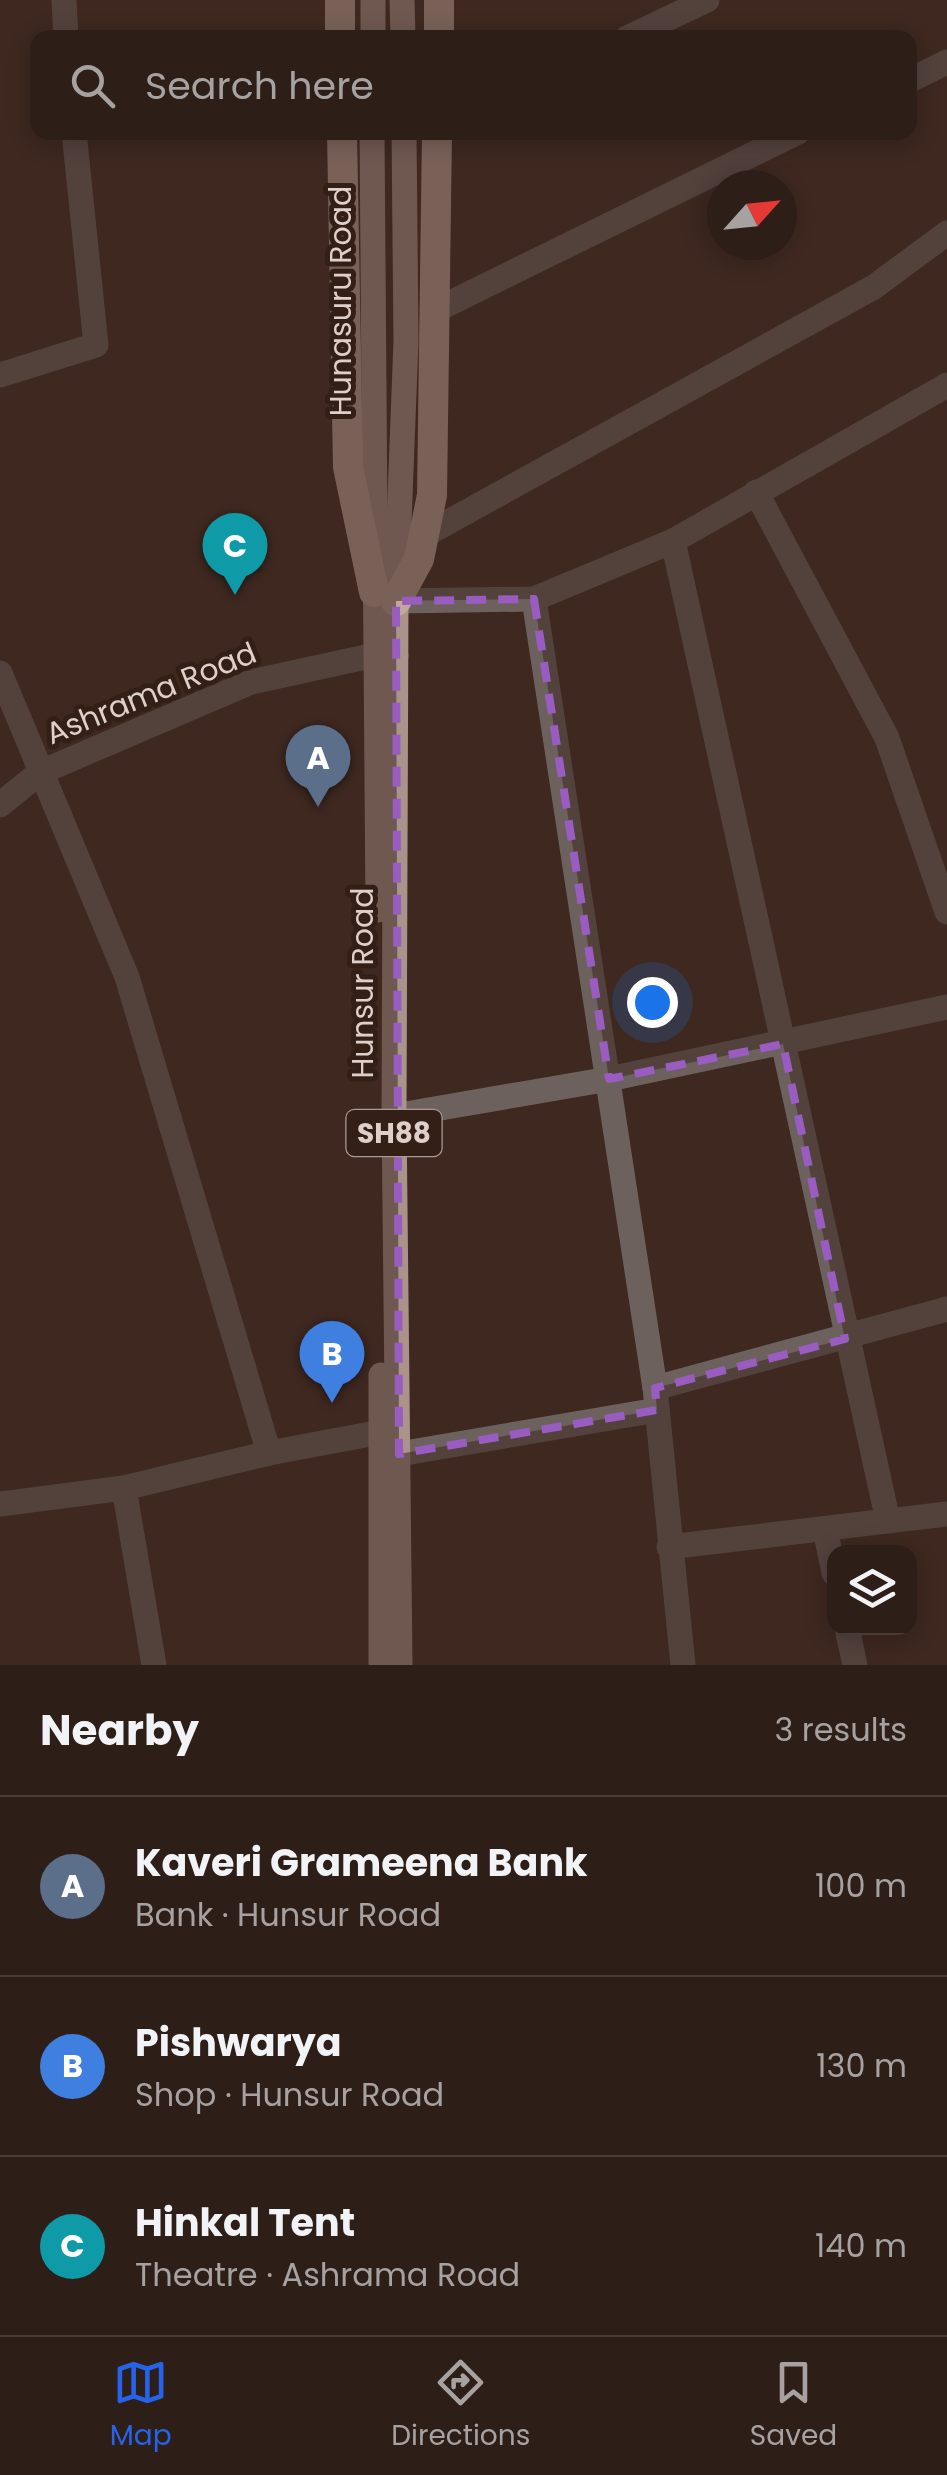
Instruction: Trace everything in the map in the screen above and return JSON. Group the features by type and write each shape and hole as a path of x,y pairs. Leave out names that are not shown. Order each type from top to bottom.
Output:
{"highway":[{"path":"340,0 340,30"},
{"path":"439,0 439,30"},
{"path":"342,140 348,468 385,596"},
{"path":"385,596 421,547 432,495 437,140"}],"main road":[{"path":"372,30 373,0"},
{"path":"402,0 403,30"},
{"name":"Hunasuru Road","path":"372,140 374,469 385,596"},
{"path":"381,1665 385,596 402,465 406,340 404,140"},
{"name":"Hunsur Road","path":"385,656 400,1665"}],"street":[{"path":"64,0 66,30"},
{"path":"644,30 708,0"},
{"path":"917,77 947,62"},
{"path":"0,375 96,345 75,140"},
{"path":"434,311 782,140"},
{"path":"421,547 874,287 947,233"},
{"path":"385,596 534,599 673,540 947,385"},
{"path":"756,492 887,738 947,912"},
{"path":"673,540 845,1340 888,1521"},
{"path":"534,599 656,1399 683,1665"},
{"name":"Ashrama Road","path":"0,804 39,773 251,682 385,656"},
{"path":"0,673 128,977 269,1453"},
{"path":"394,1116 610,1079 947,1007"},
{"path":"399,1454 656,1399 947,1309"},
{"path":"0,1504 124,1488 269,1453 381,1432"},
{"path":"124,1488 154,1665"},
{"path":"669,1548 947,1514"},
{"path":"825,1529 828,1545"},
{"path":"848,1635 855,1665"}],"highlighted area":[{"path":"534,599 609,1079 783,1044 845,1339 655,1388 657,1410 399,1454 396,601"}],"place":[{"name":"Hinkal Tent","path":"235,595"},
{"name":"Kaveri Grameena Bank","path":"318,807"},
{"name":"Pishwarya","path":"332,1403"}]}
